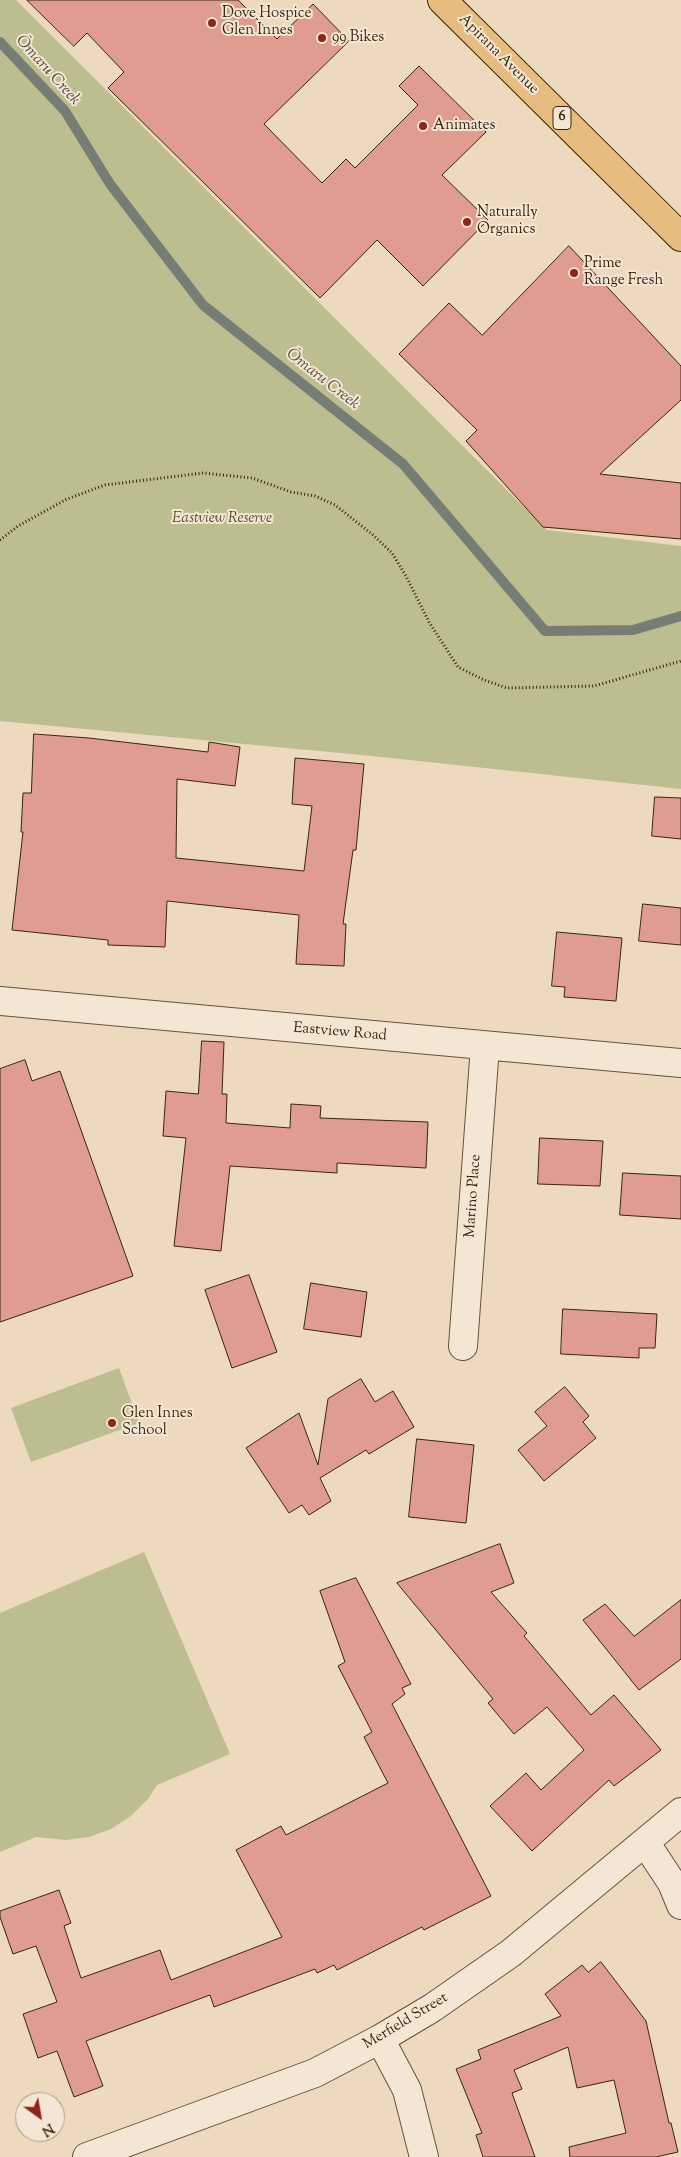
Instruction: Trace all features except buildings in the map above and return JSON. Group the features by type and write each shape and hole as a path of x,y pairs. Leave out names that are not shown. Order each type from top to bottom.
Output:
{"main road":[{"name":"Apirana Avenue","path":"442,0 681,237"}],"street":[{"name":"Eastview Road","path":"0,1001 681,1064"},
{"name":"Marino Place","path":"463,1346 486,1046"},
{"name":"Merfield Street","path":"87,2157 115,2152 315,2073 380,2039 432,2008 511,1953 681,1812"},
{"path":"645,1842 672,1882 681,1906"},
{"path":"380,2039 407,2090 424,2157"}],"path":[{"path":"0,540 18,526 67,499 105,485 203,474 252,478 291,492 315,496 335,505 373,535 392,553 429,622 458,668 484,680 507,688 594,686 681,661"}],"green space":[{"name":"Eastview Reserve","path":"0,0 16,0 547,530 681,546 681,789 372,756 0,721"},
{"path":"119,1368 139,1423 31,1462 11,1408"},
{"path":"144,1552 230,1754 157,1785 148,1799 131,1816 111,1829 89,1837 66,1840 36,1837 0,1852 0,1613"}],"waterway":[{"name":"Ōmaru Creek","path":"0,42 65,111 110,184 203,305 403,464 545,631 633,630 681,616"}],"place":[{"name":"Dove Hospice Glen Innes","path":"212,23"},
{"name":"99 Bikes","path":"322,38"},
{"name":"Animates","path":"423,126"},
{"name":"Naturally Organics","path":"467,222"},
{"name":"Prime Range Fresh","path":"574,273"},
{"name":"Glen Innes School","path":"112,1423"}]}
